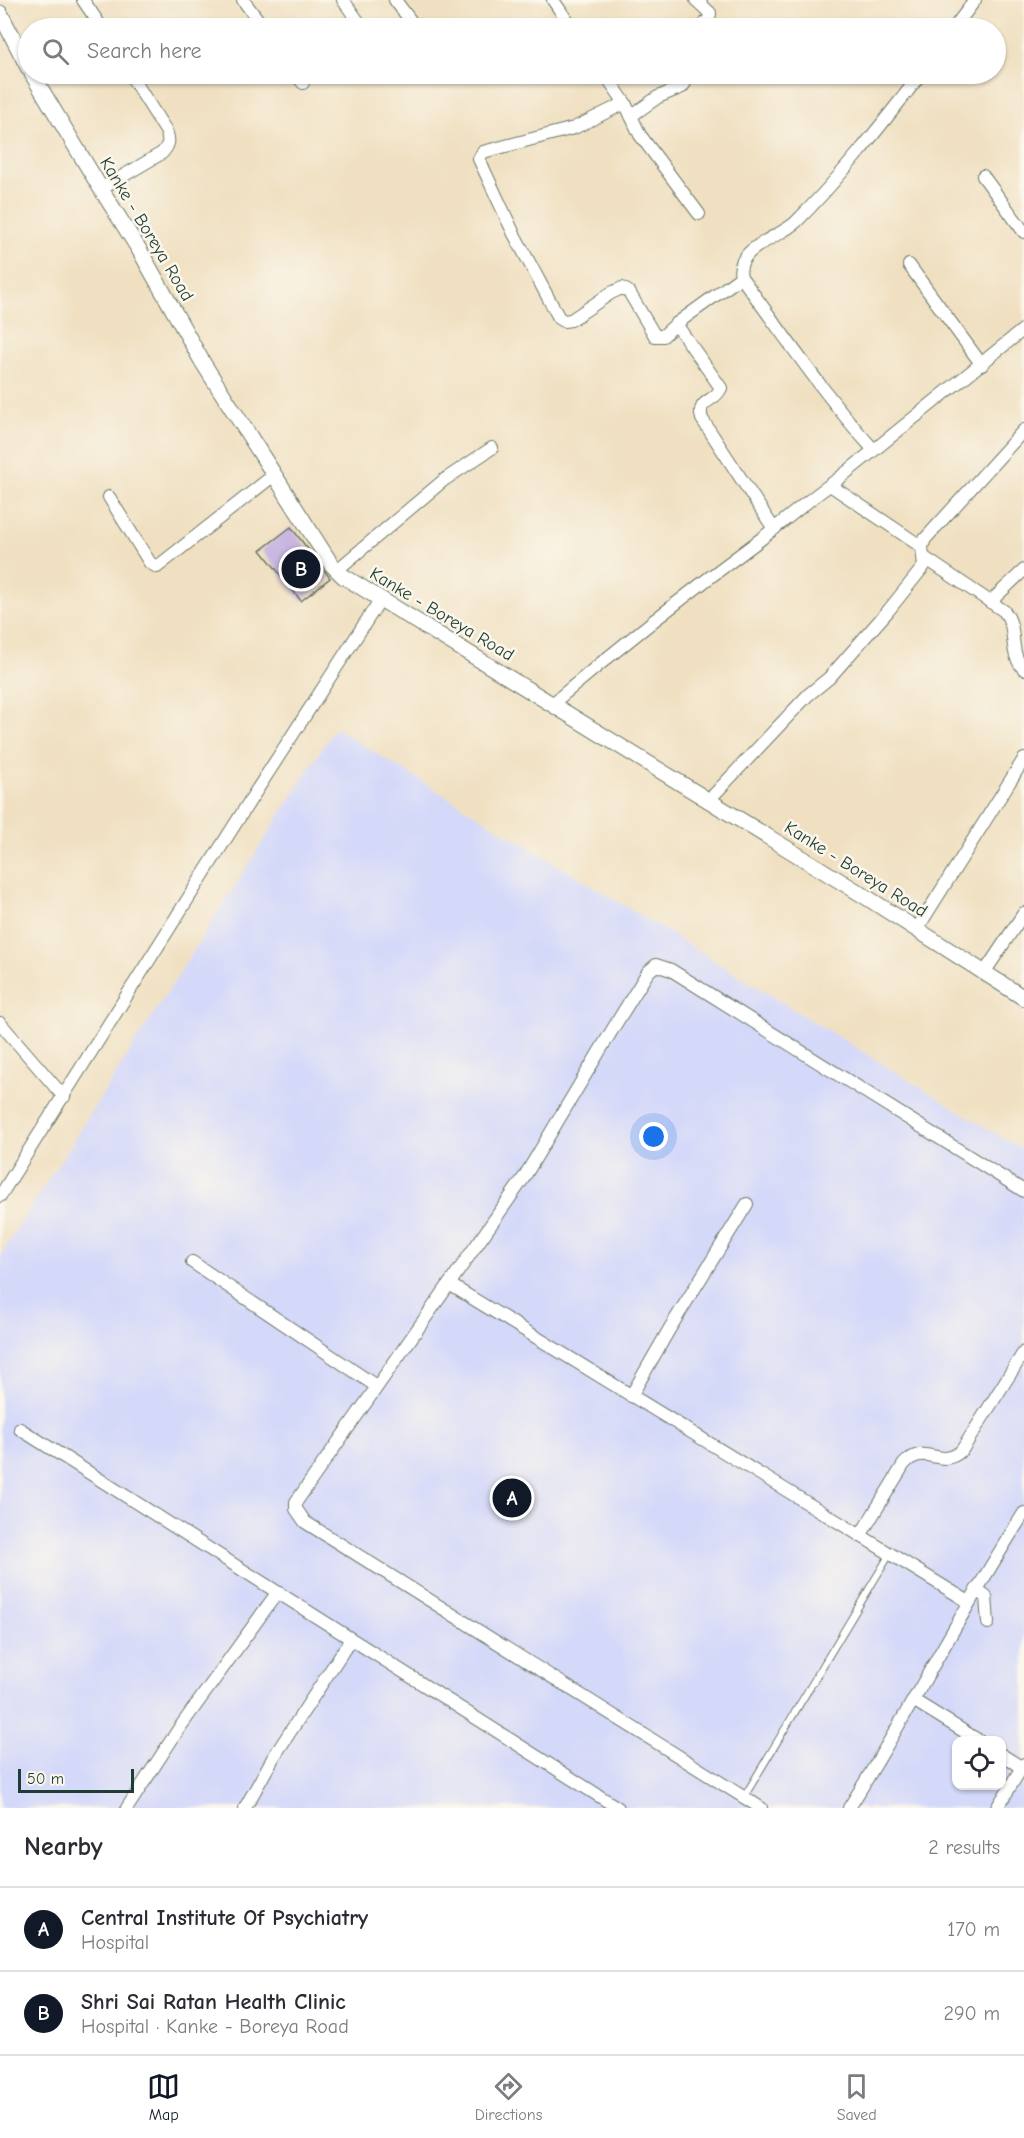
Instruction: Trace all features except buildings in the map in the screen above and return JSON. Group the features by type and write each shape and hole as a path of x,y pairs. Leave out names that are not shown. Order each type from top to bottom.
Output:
{"street":[{"path":"83,0 95,18"},
{"path":"243,0 256,18"},
{"path":"343,0 356,18"},
{"path":"395,0 408,18"},
{"path":"553,0 565,18"},
{"path":"696,0 710,13 709,18"},
{"path":"962,18 975,0"},
{"path":"0,14 18,48"},
{"name":"Kanke - Boreya Road","path":"38,84 140,251 203,363 274,475 343,576 917,929 1024,998"},
{"path":"101,189 162,153 169,146 170,139 166,130 136,84"},
{"path":"612,84 625,103 640,135 699,214"},
{"path":"631,116 658,97 682,87 684,84"},
{"path":"873,449 852,425 741,277 739,269 746,255 767,240 790,228 830,189 913,84"},
{"path":"625,103 574,128 483,152 479,159 514,234 559,318 564,321 571,320 622,288 629,292 655,336 663,336 741,277"},
{"path":"983,176 1024,232"},
{"path":"909,265 982,365"},
{"path":"676,324 721,388 701,408 702,420 774,529"},
{"path":"552,704 692,590 774,529 1024,330"},
{"path":"708,801 808,695 829,678 922,570 923,553 932,532 1024,430"},
{"path":"337,570 444,480 492,448"},
{"path":"109,497 150,563 157,567 274,475"},
{"path":"830,485 1004,611 1012,623 1015,656 1024,669"},
{"path":"990,602 1024,570"},
{"path":"0,1196 380,600"},
{"path":"917,929 1024,759"},
{"path":"984,973 1024,913"},
{"path":"761,1808 546,1671 304,1522 298,1516 296,1502 300,1493 523,1179 648,972 656,965 670,970 1024,1191"},
{"path":"0,1023 64,1097"},
{"path":"631,1396 669,1329 747,1204"},
{"path":"192,1262 376,1386"},
{"path":"449,1284 969,1602"},
{"path":"860,1536 910,1457 921,1454 952,1457 962,1450 1024,1352"},
{"path":"20,1429 618,1808"},
{"path":"849,1808 976,1590 1024,1513"},
{"path":"976,1590 986,1597 988,1623"},
{"path":"127,1808 178,1731 277,1593"},
{"path":"245,1808 273,1758 351,1639"},
{"path":"913,1700 972,1736"},
{"path":"997,1808 1023,1767 1006,1757"}],"lane":[{"path":"744,1797 890,1554"}],"shaded area":[{"path":"335,728 1024,1151 1024,1808 0,1808 0,1256"}],"place":[{"name":"Shri Sai Ratan Health Clinic","path":"301,569"},
{"name":"Central Institute Of Psychiatry","path":"512,1498"}]}
